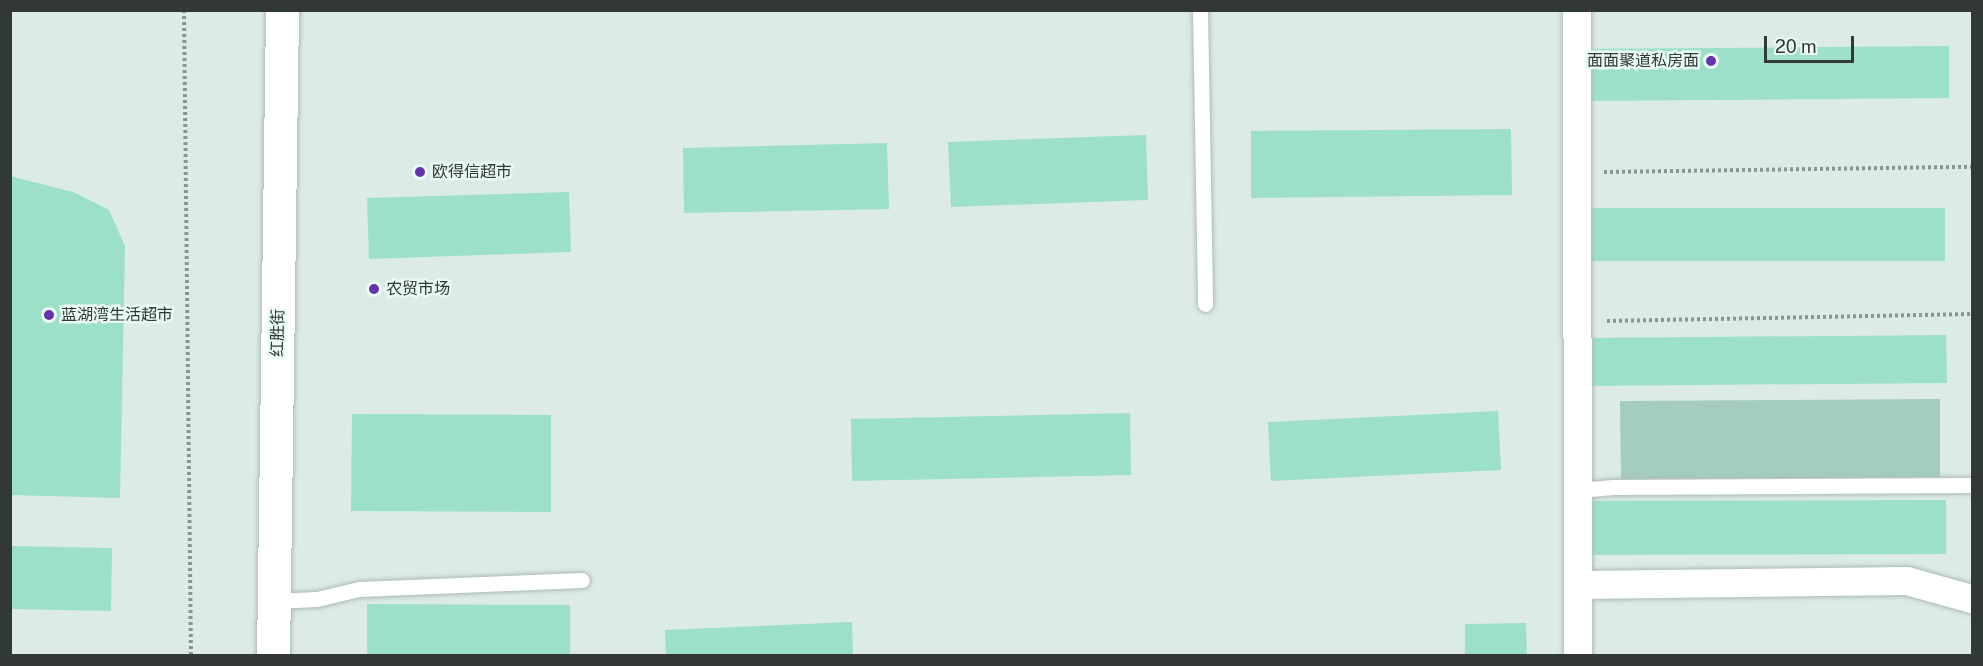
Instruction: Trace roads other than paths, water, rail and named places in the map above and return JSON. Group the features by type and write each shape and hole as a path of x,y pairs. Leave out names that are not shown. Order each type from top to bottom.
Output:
{"street":[{"name":"红胜街","path":"273,656 282,10"},
{"path":"1577,10 1578,656"},
{"path":"1578,585 1907,581 1972,599"}],"lane":[{"path":"1200,10 1205,304"},
{"path":"1578,490 1613,487 1972,485"},
{"path":"274,601 317,599 359,589 582,580"}],"place":[{"name":"面面聚道私房面","path":"1711,61"},
{"name":"欧得信超市","path":"420,172"},
{"name":"农贸市场","path":"374,289"},
{"name":"蓝湖湾生活超市","path":"49,315"}]}
